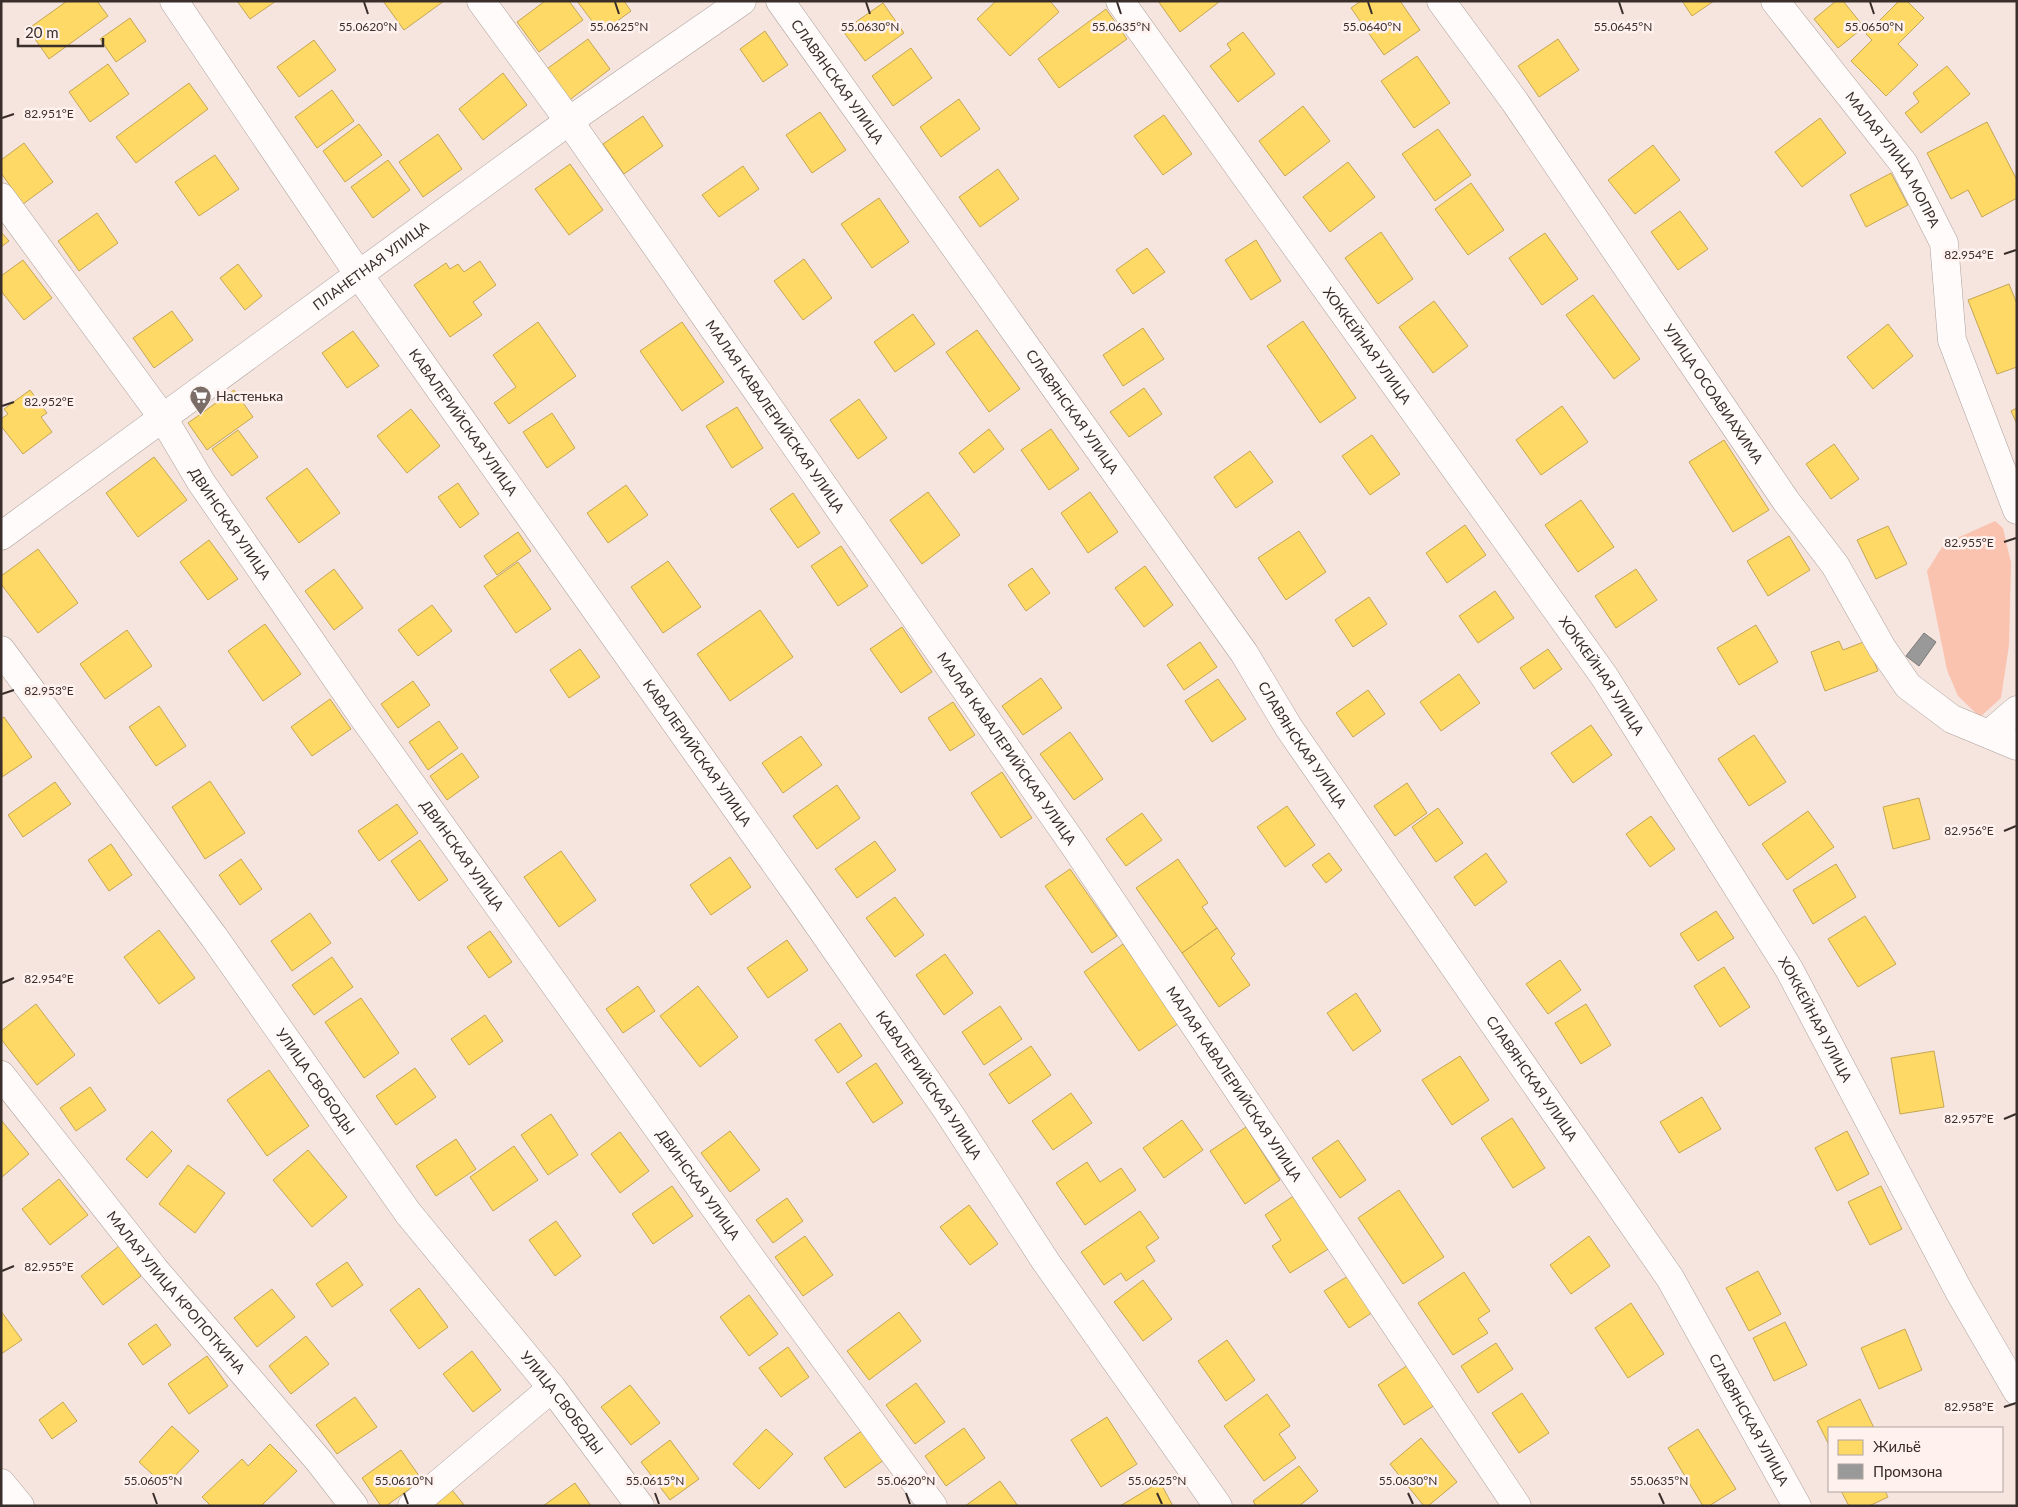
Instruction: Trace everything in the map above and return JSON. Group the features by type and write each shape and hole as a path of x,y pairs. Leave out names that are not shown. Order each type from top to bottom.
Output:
{"street":[{"name":"КАВАЛЕРИЙСКАЯ УЛИЦА","path":"174,1 359,276 802,901 947,1110 1046,1262 1218,1506"},
{"name":"МАЛАЯ КАВАЛЕРИЙСКАЯ УЛИЦА","path":"482,1 569,121 1076,848 1517,1506"},
{"name":"ПЛАНЕТНАЯ УЛИЦА","path":"1,536 569,121 742,1"},
{"name":"СЛАВЯНСКАЯ УЛИЦА","path":"780,1 1244,653 1288,728 1670,1278 1797,1506"},
{"name":"ХОККЕЙНАЯ УЛИЦА","path":"1120,1 1604,676 1789,970 1960,1294 2017,1391"},
{"name":"УЛИЦА ОСОАВИАХИМА","path":"1441,1 1515,102 1786,502 1835,565 1882,648 1908,686 1952,719 2017,746"},
{"name":"МАЛАЯ УЛИЦА МОПРА","path":"1774,1 1904,164 1944,243 1952,340 2017,510"},
{"name":"ДВИНСКАЯ УЛИЦА","path":"1,197 163,418 201,482 361,714 753,1261 933,1506"},
{"name":"УЛИЦА СВОБОДЫ","path":"1,650 214,937 408,1213 552,1388 640,1506"},
{"path":"1989,734 2017,710"},
{"name":"МАЛАЯ УЛИЦА КРОПОТКИНА","path":"1,1075 155,1270 319,1461 354,1506"},
{"path":"412,1506 552,1388"},
{"path":"1,1484 20,1506"}],"shaded area":[{"path":"1995,521 2003,528 2011,563 2009,645 2001,698 1980,717 1958,696 1947,670 1927,571 1944,544"}],"building: Жильё":[{"path":"67,1 97,1 108,16 49,59 28,29"},
{"path":"237,1 276,1 250,19"},
{"path":"383,1 444,1 404,30"},
{"path":"545,1 569,1 583,20 539,52 517,22"},
{"path":"577,1 624,1 631,11 601,33"},
{"path":"996,1 1050,1 1059,12 1010,56 977,19"},
{"path":"1158,1 1218,1 1219,2 1180,32"},
{"path":"1361,1 1400,1 1420,30 1384,55 1351,8"},
{"path":"1682,1 1714,1 1692,16"},
{"path":"1836,1 1843,1 1864,27 1838,48 1814,19"},
{"path":"1899,1 1907,1 1924,18 1898,44 1918,65 1886,96 1851,61 1872,40 1866,34"},
{"path":"883,3 904,33 865,61 843,31"},
{"path":"1106,9 1127,39 1059,88 1038,59"},
{"path":"130,18 146,41 116,62 100,39"},
{"path":"765,31 788,65 763,82 740,49"},
{"path":"1243,32 1275,74 1238,102 1210,66 1231,50 1227,44"},
{"path":"588,39 610,69 567,102 544,71"},
{"path":"1558,39 1579,70 1539,97 1518,66"},
{"path":"314,40 336,70 299,97 277,67"},
{"path":"911,48 932,78 893,106 872,76"},
{"path":"1417,56 1450,103 1414,128 1381,81"},
{"path":"108,64 129,94 90,122 69,92"},
{"path":"1947,66 1970,94 1921,133 1905,113 1919,102 1913,93"},
{"path":"503,73 527,105 483,140 459,109"},
{"path":"189,83 208,109 136,163 116,137"},
{"path":"332,90 354,121 317,148 295,117"},
{"path":"959,99 980,129 941,157 920,127"},
{"path":"1303,106 1330,141 1285,176 1259,141"},
{"path":"820,112 846,150 812,173 786,135"},
{"path":"1164,115 1192,154 1163,175 1134,136"},
{"path":"643,116 663,146 624,174 603,144"},
{"path":"1820,118 1846,153 1802,187 1775,152"},
{"path":"1987,122 2017,180 2017,198 1982,217 1968,190 1951,199 1927,153"},
{"path":"359,124 382,155 345,182 323,151"},
{"path":"1438,129 1471,175 1435,201 1402,154"},
{"path":"438,134 462,169 423,197 399,162"},
{"path":"24,143 53,182 23,204 1,173 1,160"},
{"path":"1653,145 1680,180 1635,214 1608,180"},
{"path":"215,155 239,189 199,216 175,182"},
{"path":"388,160 410,190 373,218 351,187"},
{"path":"1348,162 1375,197 1330,232 1303,197"},
{"path":"570,164 603,210 569,235 535,189"},
{"path":"743,166 759,189 719,217 702,195"},
{"path":"998,169 1019,199 980,227 959,197"},
{"path":"1891,173 1908,205 1866,227 1850,195"},
{"path":"1471,183 1504,230 1468,255 1435,209"},
{"path":"879,198 909,242 872,268 841,224"},
{"path":"1680,211 1708,249 1678,270 1651,232"},
{"path":"97,213 118,243 79,271 58,241"},
{"path":"1,232 9,241 1,247"},
{"path":"1381,232 1413,279 1378,304 1345,258"},
{"path":"1545,233 1578,279 1542,305 1509,258"},
{"path":"1256,240 1281,281 1251,300 1225,260"},
{"path":"1147,248 1165,272 1133,294 1116,270"},
{"path":"804,259 832,298 803,320 774,281"},
{"path":"23,260 52,298 24,320 1,291 1,276"},
{"path":"480,261 496,285 473,302 482,315 450,337 414,285 446,263 450,269 458,264 464,272"},
{"path":"238,264 262,296 245,310 220,278"},
{"path":"2009,284 2017,304 2017,367 1997,374 1968,300"},
{"path":"1593,295 1640,359 1614,379 1566,315"},
{"path":"1434,301 1468,346 1433,373 1399,327"},
{"path":"172,311 193,340 154,368 133,338"},
{"path":"913,314 935,344 895,372 874,342"},
{"path":"1303,321 1356,398 1320,423 1267,346"},
{"path":"538,322 576,376 509,424 494,403 516,387 493,355"},
{"path":"682,322 724,382 682,411 640,351"},
{"path":"1888,324 1913,356 1873,389 1847,357"},
{"path":"1143,328 1164,359 1123,386 1103,355"},
{"path":"977,330 1020,389 989,412 946,352"},
{"path":"353,331 379,366 347,388 322,353"},
{"path":"1144,388 1162,414 1129,437 1110,412"},
{"path":"30,390 47,413 41,417 52,432 23,454 1,426 1,419 8,414 4,409"},
{"path":"234,390 253,417 207,450 188,423"},
{"path":"859,399 887,438 858,459 830,420"},
{"path":"1562,406 1588,442 1541,475 1516,440"},
{"path":"737,407 763,448 732,468 706,426"},
{"path":"2017,408 2017,424 2011,411"},
{"path":"411,409 440,446 407,473 377,436"},
{"path":"552,413 575,448 547,468 523,432"},
{"path":"989,429 1004,449 974,473 959,453"},
{"path":"1051,429 1079,469 1049,490 1021,450"},
{"path":"238,430 258,457 232,476 212,449"},
{"path":"1372,435 1400,474 1370,495 1342,456"},
{"path":"1724,440 1769,510 1733,532 1689,462"},
{"path":"1834,444 1859,479 1831,499 1806,464"},
{"path":"1250,451 1273,482 1236,508 1214,477"},
{"path":"154,457 187,500 138,537 106,493"},
{"path":"307,468 340,513 299,543 266,498"},
{"path":"458,483 479,514 460,528 438,497"},
{"path":"626,485 648,515 608,543 587,513"},
{"path":"928,492 960,535 922,564 890,520"},
{"path":"1090,492 1118,532 1088,553 1061,513"},
{"path":"793,493 820,533 798,548 770,509"},
{"path":"1581,500 1614,547 1578,572 1545,525"},
{"path":"1465,525 1486,555 1447,583 1426,553"},
{"path":"1888,526 1907,564 1876,579 1857,540"},
{"path":"1299,531 1326,572 1286,600 1258,558"},
{"path":"518,532 531,551 497,575 484,556"},
{"path":"1789,536 1810,570 1768,596 1747,561"},
{"path":"209,540 238,579 208,600 180,562"},
{"path":"841,546 868,586 838,606 811,566"},
{"path":"38,549 78,603 38,633 1,584 1,576"},
{"path":"668,561 701,607 663,633 631,587"},
{"path":"518,562 551,609 516,633 484,586"},
{"path":"1145,566 1173,605 1144,627 1115,588"},
{"path":"1032,568 1050,593 1026,611 1008,585"},
{"path":"334,569 363,608 334,630 305,591"},
{"path":"1636,569 1657,600 1616,628 1595,596"},
{"path":"1495,591 1514,618 1478,643 1459,616"},
{"path":"1369,597 1387,624 1353,647 1335,620"},
{"path":"432,605 452,631 418,656 398,630"},
{"path":"760,610 793,657 730,701 697,654"},
{"path":"265,624 301,674 263,701 228,651"},
{"path":"1756,625 1778,662 1739,685 1717,648"},
{"path":"902,627 932,672 901,693 870,649"},
{"path":"127,630 152,666 105,699 80,664"},
{"path":"1839,641 1843,650 1866,641 1878,671 1825,691 1811,652"},
{"path":"1200,642 1217,667 1184,690 1167,665"},
{"path":"580,649 600,677 569,698 550,670"},
{"path":"1548,649 1562,669 1534,689 1520,668"},
{"path":"1459,674 1480,703 1441,731 1420,702"},
{"path":"1041,678 1062,708 1023,735 1002,706"},
{"path":"1218,679 1246,719 1212,742 1185,701"},
{"path":"413,681 430,705 398,728 381,704"},
{"path":"1368,690 1385,714 1353,737 1336,713"},
{"path":"330,699 351,729 312,756 291,727"},
{"path":"953,702 975,735 950,751 928,718"},
{"path":"159,706 186,746 156,766 129,727"},
{"path":"4,717 32,757 2,777 1,719"},
{"path":"439,721 458,748 428,770 409,742"},
{"path":"1591,725 1612,755 1573,783 1551,753"},
{"path":"1070,732 1103,779 1074,800 1040,754"},
{"path":"1754,735 1786,782 1749,806 1718,759"},
{"path":"801,736 822,765 783,793 762,763"},
{"path":"462,753 479,777 447,800 430,776"},
{"path":"1002,772 1032,818 1001,838 971,793"},
{"path":"210,781 245,833 205,859 172,807"},
{"path":"55,782 71,804 23,837 8,815"},
{"path":"1407,783 1427,813 1395,836 1374,806"},
{"path":"837,785 860,818 817,849 793,816"},
{"path":"1919,798 1930,839 1893,849 1883,807"},
{"path":"397,804 418,833 379,861 358,831"},
{"path":"1287,806 1315,845 1285,867 1257,827"},
{"path":"1438,808 1463,843 1436,862 1412,827"},
{"path":"1808,811 1834,847 1787,880 1762,844"},
{"path":"1142,813 1162,840 1126,866 1106,839"},
{"path":"1651,816 1675,849 1650,867 1626,834"},
{"path":"420,840 448,880 419,901 391,861"},
{"path":"875,841 896,870 857,898 835,869"},
{"path":"111,844 132,875 109,891 88,860"},
{"path":"561,851 596,900 559,927 524,877"},
{"path":"1329,853 1342,870 1326,883 1312,865"},
{"path":"1486,853 1507,882 1475,906 1454,877"},
{"path":"730,857 751,887 711,915 690,885"},
{"path":"241,859 262,889 240,905 219,875"},
{"path":"1178,859 1208,903 1202,907 1217,928 1182,953 1136,888"},
{"path":"1836,864 1856,897 1813,924 1793,890"},
{"path":"1070,869 1117,936 1092,953 1045,886"},
{"path":"895,897 924,935 895,957 866,918"},
{"path":"1716,911 1734,938 1698,961 1680,934"},
{"path":"310,913 331,943 292,971 271,941"},
{"path":"1865,916 1896,964 1858,987 1828,939"},
{"path":"1217,928 1235,954 1231,958 1250,985 1219,1007 1182,953"},
{"path":"159,930 195,978 159,1004 124,957"},
{"path":"490,931 512,962 489,978 467,947"},
{"path":"787,940 808,970 768,998 747,968"},
{"path":"1123,944 1179,1023 1139,1051 1084,972"},
{"path":"945,954 973,993 944,1015 916,975"},
{"path":"332,957 353,987 314,1015 292,985"},
{"path":"1560,960 1581,990 1548,1014 1526,984"},
{"path":"1724,967 1750,1007 1720,1027 1694,986"},
{"path":"638,986 655,1011 623,1033 606,1009"},
{"path":"698,986 738,1037 700,1067 660,1016"},
{"path":"1356,993 1381,1031 1353,1051 1327,1013"},
{"path":"361,998 399,1053 364,1078 325,1022"},
{"path":"36,1004 75,1055 37,1085 1,1039 1,1031"},
{"path":"1586,1004 1611,1045 1581,1064 1555,1023"},
{"path":"1000,1006 1022,1039 984,1065 962,1032"},
{"path":"485,1015 503,1041 469,1065 451,1039"},
{"path":"840,1023 862,1056 838,1073 815,1040"},
{"path":"1031,1046 1051,1075 1009,1104 989,1074"},
{"path":"1934,1051 1944,1107 1900,1114 1891,1058"},
{"path":"1460,1056 1489,1100 1452,1125 1422,1080"},
{"path":"876,1063 903,1103 873,1123 846,1083"},
{"path":"415,1068 436,1097 396,1125 376,1096"},
{"path":"269,1070 309,1126 267,1156 227,1100"},
{"path":"90,1087 106,1110 76,1131 60,1108"},
{"path":"1071,1093 1092,1123 1053,1150 1032,1121"},
{"path":"1702,1097 1721,1129 1679,1153 1660,1122"},
{"path":"551,1114 578,1155 548,1175 521,1135"},
{"path":"1512,1118 1545,1168 1513,1188 1481,1138"},
{"path":"1,1120 29,1154 2,1177 1,1177"},
{"path":"1182,1120 1203,1150 1164,1178 1143,1148"},
{"path":"1246,1127 1280,1180 1245,1204 1210,1151"},
{"path":"152,1131 172,1151 147,1178 126,1159"},
{"path":"730,1131 760,1170 730,1192 701,1153"},
{"path":"1847,1131 1869,1174 1837,1191 1815,1148"},
{"path":"620,1132 649,1171 620,1193 591,1154"},
{"path":"456,1139 476,1169 436,1196 416,1166"},
{"path":"1338,1140 1366,1180 1340,1198 1312,1158"},
{"path":"514,1146 538,1180 493,1211 470,1177"},
{"path":"308,1150 347,1197 312,1227 273,1180"},
{"path":"1087,1162 1100,1182 1121,1168 1136,1190 1085,1225 1056,1183"},
{"path":"188,1165 225,1193 195,1233 159,1204"},
{"path":"59,1179 88,1215 50,1245 22,1209"},
{"path":"672,1186 693,1216 653,1244 632,1214"},
{"path":"1881,1186 1902,1229 1870,1245 1848,1202"},
{"path":"1399,1190 1444,1257 1403,1284 1358,1218"},
{"path":"1295,1195 1330,1248 1290,1273 1272,1246 1281,1240 1265,1215"},
{"path":"787,1198 803,1221 773,1243 756,1220"},
{"path":"969,1205 998,1244 970,1265 940,1227"},
{"path":"1140,1211 1159,1238 1146,1247 1155,1261 1126,1281 1121,1273 1104,1285 1081,1252"},
{"path":"556,1221 581,1256 555,1276 529,1240"},
{"path":"805,1236 833,1275 803,1296 775,1257"},
{"path":"1589,1236 1610,1266 1571,1294 1550,1265"},
{"path":"119,1246 141,1276 103,1305 81,1276"},
{"path":"347,1262 363,1285 332,1307 316,1284"},
{"path":"1758,1271 1781,1314 1749,1331 1726,1288"},
{"path":"1464,1272 1490,1311 1478,1319 1488,1333 1453,1355 1418,1303"},
{"path":"1348,1276 1373,1312 1349,1328 1324,1291"},
{"path":"1143,1280 1172,1319 1143,1341 1114,1302"},
{"path":"419,1288 448,1327 419,1349 390,1310"},
{"path":"272,1289 295,1317 257,1347 234,1318"},
{"path":"749,1295 778,1334 749,1356 720,1317"},
{"path":"1631,1303 1664,1354 1628,1378 1595,1328"},
{"path":"1,1311 22,1340 1,1354"},
{"path":"899,1312 921,1341 869,1380 847,1351"},
{"path":"1785,1322 1807,1365 1774,1381 1753,1338"},
{"path":"156,1324 171,1345 143,1365 128,1344"},
{"path":"1905,1329 1922,1370 1879,1389 1861,1348"},
{"path":"306,1336 329,1364 291,1394 269,1366"},
{"path":"1227,1340 1255,1380 1226,1401 1198,1361"},
{"path":"1496,1343 1513,1369 1478,1393 1461,1366"},
{"path":"788,1347 809,1377 781,1397 759,1368"},
{"path":"472,1351 501,1390 473,1412 443,1374"},
{"path":"207,1356 228,1386 189,1414 168,1384"},
{"path":"1408,1365 1435,1405 1404,1425 1378,1385"},
{"path":"916,1383 945,1422 915,1444 886,1405"},
{"path":"630,1385 660,1423 631,1445 601,1407"},
{"path":"1522,1393 1549,1433 1519,1453 1492,1413"},
{"path":"1267,1394 1290,1426 1279,1434 1296,1458 1264,1481 1224,1426"},
{"path":"355,1397 377,1427 337,1454 316,1425"},
{"path":"1860,1399 1874,1427 1828,1427 1828,1443 1817,1421"},
{"path":"63,1402 77,1421 52,1439 39,1420"},
{"path":"1107,1417 1137,1464 1101,1487 1071,1440"},
{"path":"172,1426 199,1451 165,1486 139,1462"},
{"path":"964,1428 985,1458 946,1486 925,1456"},
{"path":"766,1429 793,1454 759,1489 733,1464"},
{"path":"1698,1429 1736,1489 1709,1506 1703,1506 1668,1448"},
{"path":"863,1430 884,1460 845,1488 824,1458"},
{"path":"1421,1438 1457,1482 1428,1506 1424,1506 1390,1464"},
{"path":"670,1440 699,1479 670,1500 641,1462"},
{"path":"270,1444 297,1471 261,1506 211,1506 202,1497 242,1459 248,1466"},
{"path":"401,1450 422,1480 386,1506 381,1506 362,1478"},
{"path":"1299,1466 1318,1491 1299,1506 1256,1506 1253,1501"},
{"path":"1000,1481 1018,1506 965,1506"},
{"path":"1160,1482 1173,1506 1120,1506"},
{"path":"575,1483 591,1506 543,1506"},
{"path":"452,1490 465,1506 433,1506"},
{"path":"1842,1492 1886,1492 1888,1497 1869,1506 1849,1506"}],"building: Промзона":[{"path":"1924,633 1936,642 1919,666 1906,656"}],"place":[{"name":"Настенька","path":"200,415"}]}
